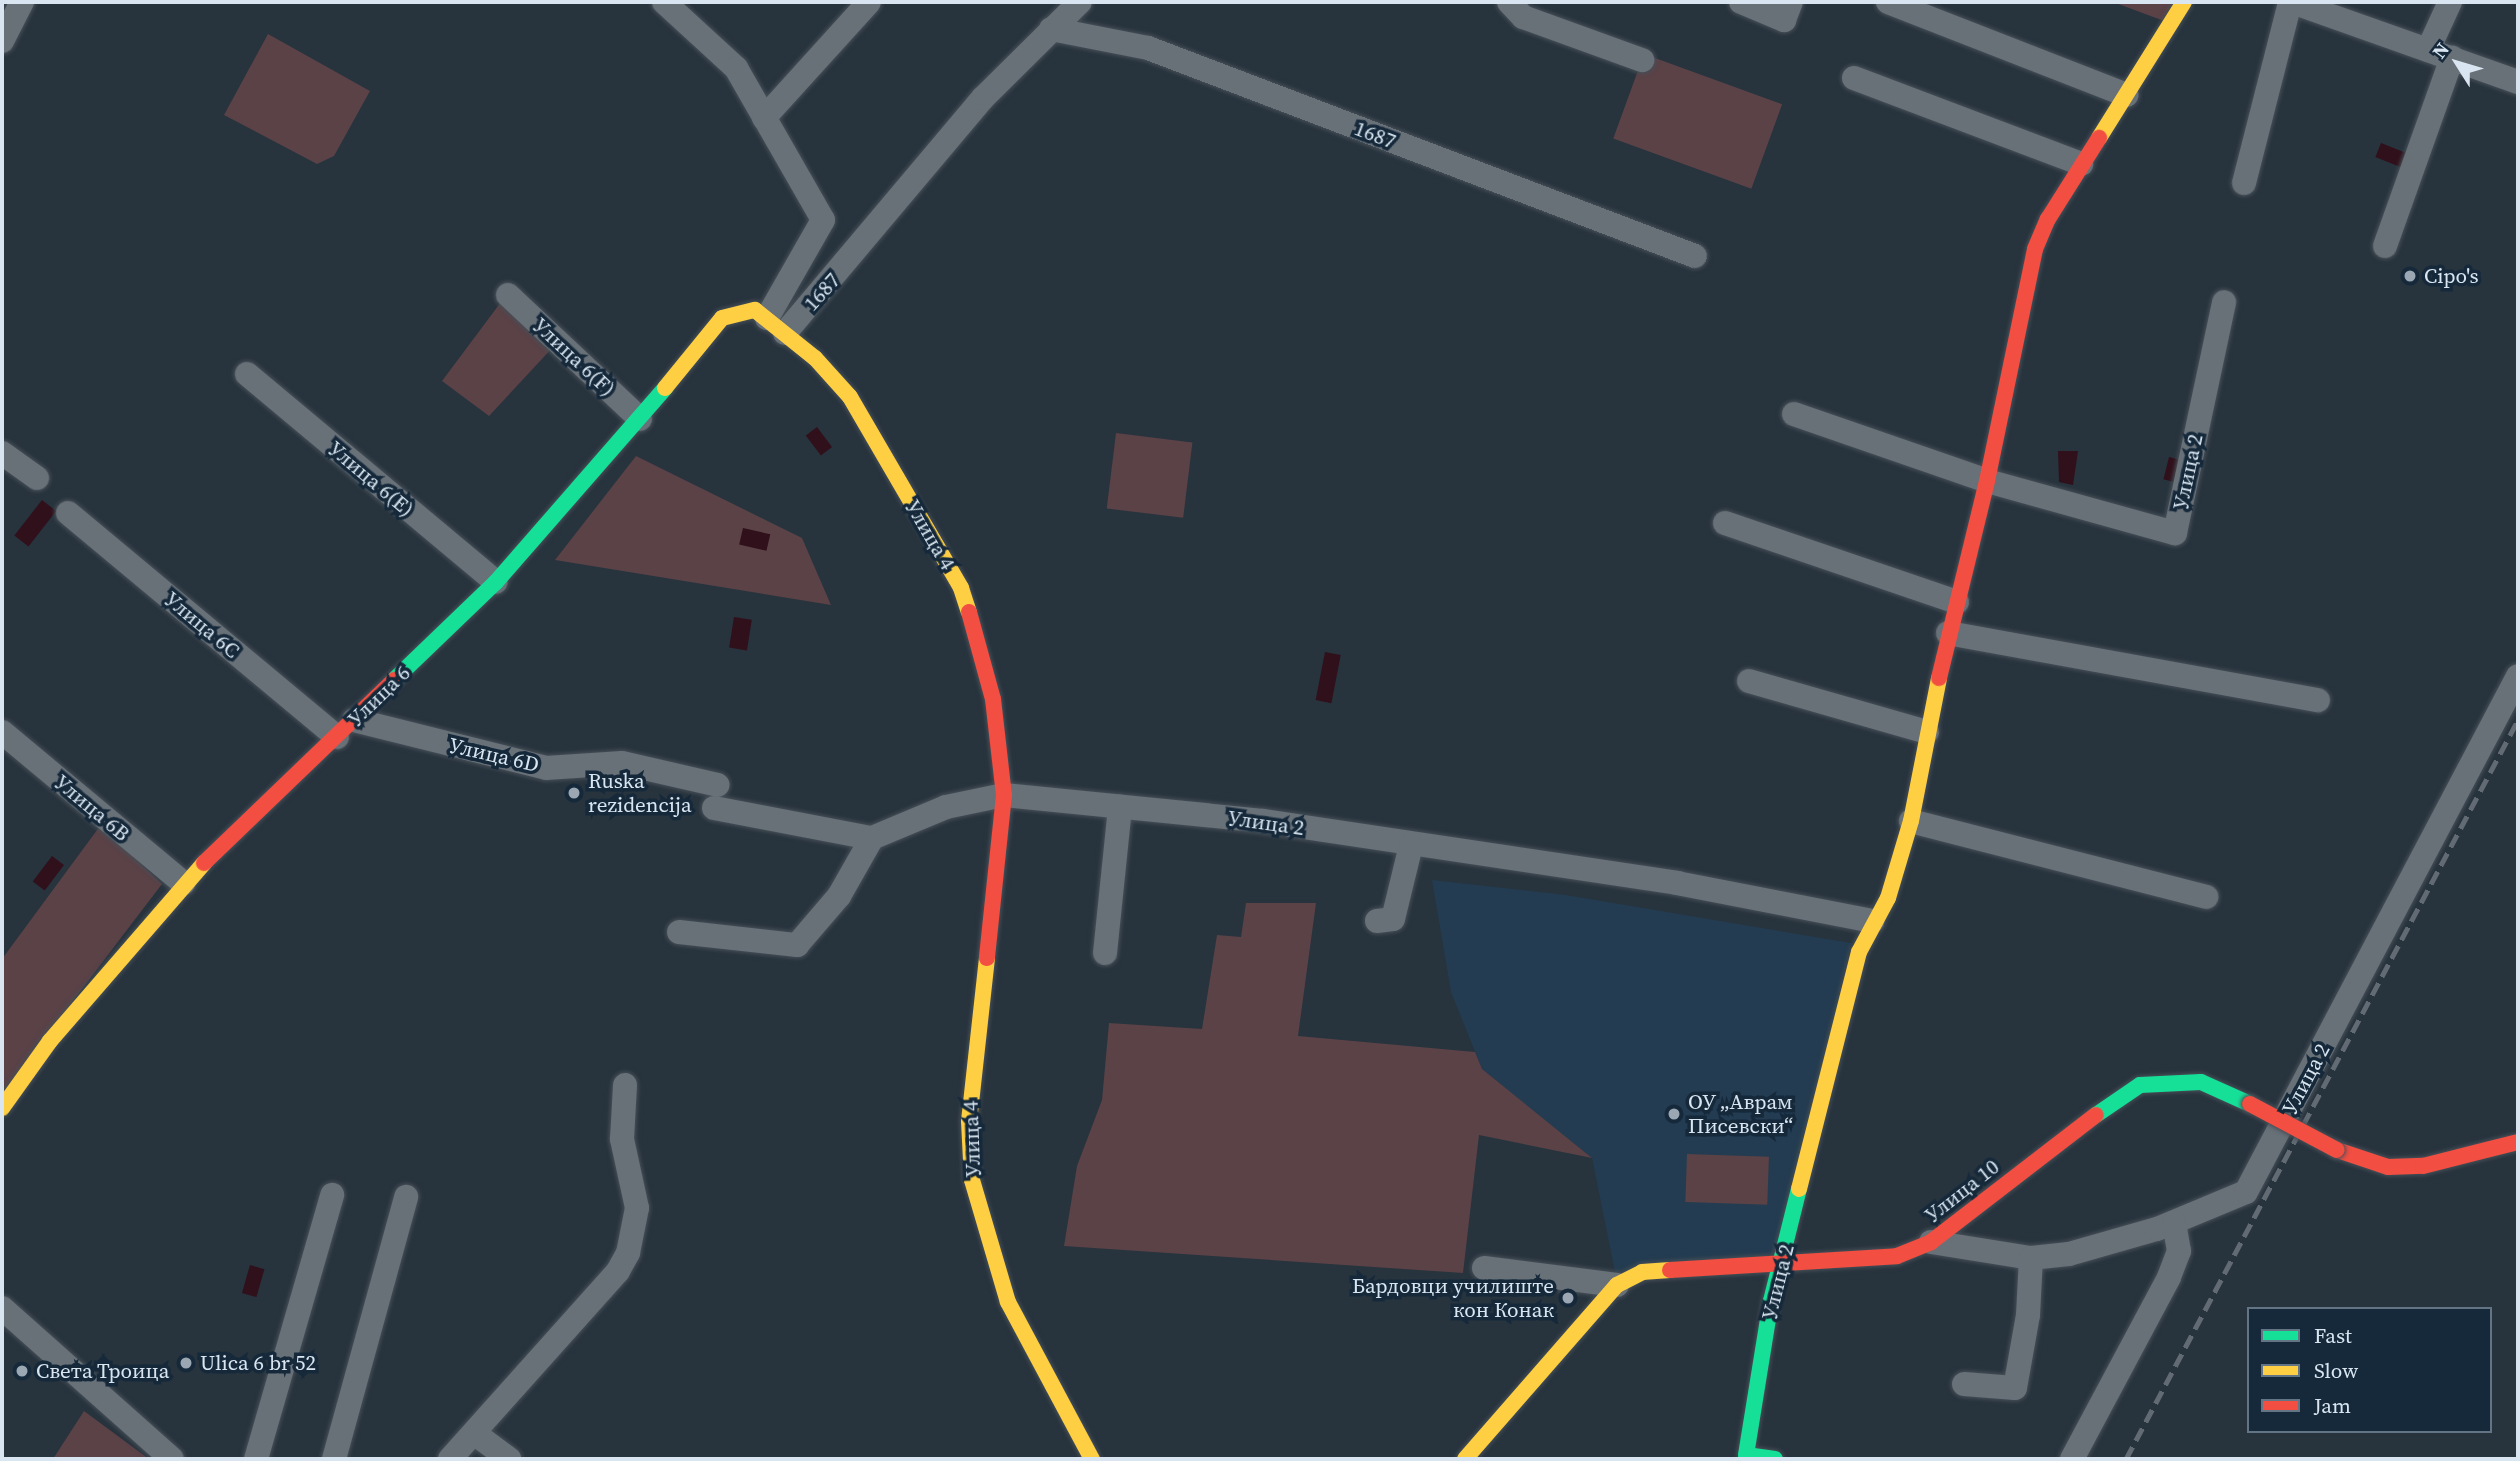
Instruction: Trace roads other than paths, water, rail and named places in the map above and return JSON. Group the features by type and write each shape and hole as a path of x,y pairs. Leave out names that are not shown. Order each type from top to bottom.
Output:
{"street":[{"path":"2,41 22,2"},
{"path":"664,2 736,68 823,220 776,326"},
{"path":"764,118 869,2"},
{"name":"1687","path":"776,326 983,98 1080,2"},
{"path":"1509,2 1524,17 1642,60"},
{"path":"1741,2 1784,20 1791,2"},
{"path":"1888,2 2126,94"},
{"name":"Улица 2","path":"1775,1459 1746,1455 1771,1301 1859,952 1872,921 1888,898 1911,821 1948,633 1987,481 2035,250 2081,164 2184,2"},
{"path":"2244,183 2291,2 2518,82"},
{"path":"2428,50 2450,2"},
{"name":"1687","path":"1051,29 1148,48 1695,256"},
{"path":"2385,246 2452,58"},
{"path":"1854,78 2081,164"},
{"name":"Улица 6(F)","path":"508,295 640,419"},
{"name":"Улица 2","path":"1794,414 1987,481 2175,533 2224,302"},
{"name":"Улица 6","path":"2,1108 50,1041 183,883 496,582 640,419 722,318 733,312 754,310 776,326"},
{"name":"Улица 4","path":"776,326 815,358 850,397 961,588 993,699 1004,795 970,1107 972,1180 1008,1302 1092,1459"},
{"name":"Улица 6(E)","path":"247,374 496,582"},
{"path":"2,453 37,478"},
{"name":"Улица 6C","path":"68,513 346,729"},
{"path":"1725,523 1957,602"},
{"path":"1948,633 2318,700"},
{"name":"Улица 2","path":"1931,1242 2031,1258 2102,1246 2174,1222 2246,1192 2518,676"},
{"path":"1749,681 1927,733"},
{"name":"Улица 6D","path":"346,729 546,768 622,763 716,796 872,838"},
{"name":"Улица 6B","path":"2,732 183,883"},
{"path":"679,932 797,945 839,896 872,838 946,807 1004,795"},
{"name":"Улица 2","path":"1004,795 1263,821 1677,883 1872,921"},
{"path":"1105,953 1120,807"},
{"path":"1911,821 2206,897"},
{"path":"1377,921 1393,919 1411,845"},
{"name":"Улица 10","path":"1465,1459 1574,1329 1618,1285 1654,1270 1783,1260 1897,1256 1931,1242 2140,1085 2201,1082 2250,1104 2337,1150 2388,1167 2423,1166 2518,1142"},
{"path":"450,1459 618,1271 628,1253 637,1208 622,1139 625,1084"},
{"path":"256,1459 332,1195"},
{"path":"334,1459 407,1197"},
{"path":"2072,1459 2169,1277 2179,1251 2174,1222"},
{"path":"1964,1384 2015,1388 2028,1315 2031,1258"},
{"path":"1484,1268 1618,1285"},
{"path":"2,1308 172,1459"},
{"path":"474,1433 509,1459"}],"railway":[{"path":"2126,1459 2518,720"}],"place":[{"name":"Cipo's","path":"2410,276"},
{"name":"Ruska rezidencija","path":"574,793"},
{"name":"ОУ „Аврам Писевски“","path":"1674,1114"},
{"name":"Бардовци училиште кон Конак","path":"1568,1298"},
{"name":"Ulica 6 br 52","path":"186,1363"},
{"name":"Света Троица","path":"22,1371"}]}
